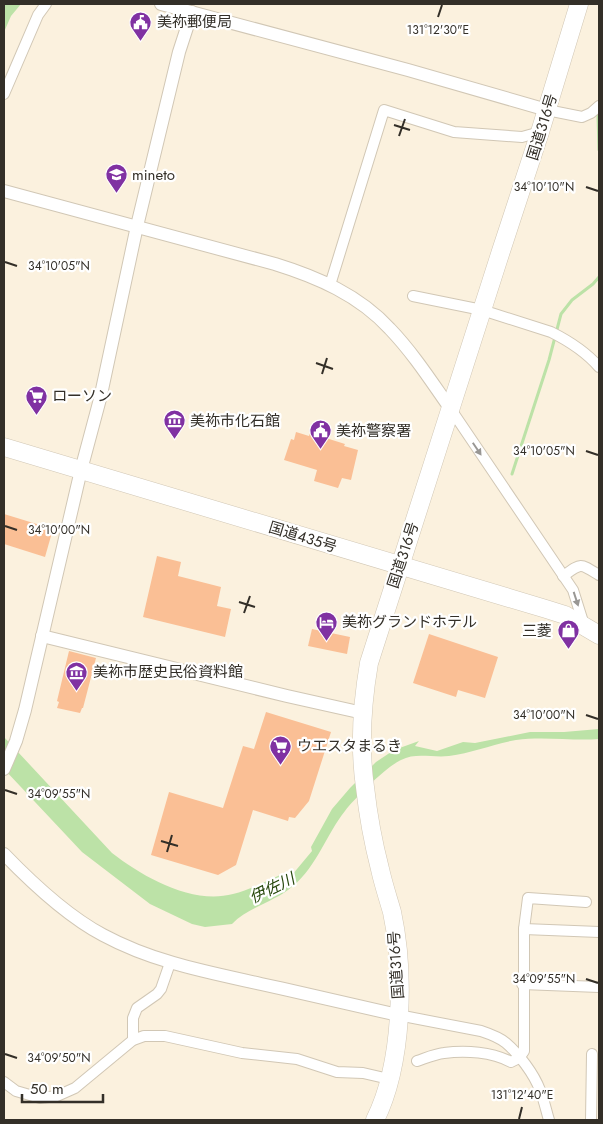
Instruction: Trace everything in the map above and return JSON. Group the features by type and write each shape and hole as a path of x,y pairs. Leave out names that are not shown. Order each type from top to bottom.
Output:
{"highway":[{"name":"国道316号","path":"374,1120 389,1079 396,1043 400,987 392,913 380,869 370,820 362,758 363,712 369,663 540,132 579,4"},
{"name":"国道435号","path":"4,447 559,613 592,630"}],"street":[{"path":"4,94 38,15 46,4"},
{"path":"161,4 408,70 547,110 582,117 599,106"},
{"path":"4,769 16,741 25,710 100,399 137,226 179,52 192,12"},
{"path":"330,285 384,110 454,132 522,137 540,132"},
{"path":"4,191 274,264 330,285 357,300 389,328 411,354 450,408 573,590 592,630"},
{"path":"413,296 482,310 560,337 589,356 599,367"},
{"path":"563,576 576,566 599,575"},
{"path":"42,636 278,694 363,712"},
{"path":"4,854 56,902 101,934 137,952 170,963 493,1035 506,1042 540,1089 549,1120"},
{"path":"417,1061 444,1053 465,1052 498,1055 511,1062 519,1058 524,1051 522,984 524,929 528,898 586,902"},
{"path":"524,929 599,932"},
{"path":"133,1040 133,1018 137,1008 157,994 170,963"},
{"path":"522,984 599,987"},
{"path":"4,1082 16,1091 40,1098 58,1096 75,1088 133,1040 144,1036 165,1036 242,1053 297,1058 337,1072 363,1073 389,1079"},
{"path":"591,1120 592,1054"}],"water":[{"path":"4,4 21,4 11,16 4,32"},
{"name":"伊佐川","path":"599,729 599,739 547,738 516,740 458,755 412,756 401,760 379,776 350,805 338,820 309,869 286,892 246,913 232,924 205,927 192,924 150,904 82,852 4,769 4,737 112,853 124,862 169,887 201,896 217,896 233,894 257,886 280,875 287,881 312,851 311,847 332,809 376,762 394,750 419,741 415,746 437,751 463,742 475,743 530,732"}],"building":[{"path":"296,432 309,436 310,433 358,450 351,480 342,478 338,488 314,481 317,470 284,460 291,439 294,440"},
{"path":"4,514 53,529 45,557 4,544"},
{"path":"157,556 181,562 178,576 221,587 217,606 231,609 225,637 143,617"},
{"path":"312,629 350,637 347,654 308,646"},
{"path":"429,634 498,657 485,698 458,690 456,697 413,683"},
{"path":"69,651 96,658 80,713 57,708"},
{"path":"266,712 331,732 309,801 295,818 289,817 288,821 253,810 236,865 218,875 151,855 169,792 223,808 243,746 254,749"}],"waterway":[{"path":"598,115 599,150"},
{"path":"512,474 549,360 561,314 572,300 599,277"}],"place":[{"name":"美祢郵便局","path":"141,41"},
{"name":"mineto","path":"116,194"},
{"name":"ローソン","path":"36,415"},
{"name":"美袮市化石館","path":"174,440"},
{"name":"美祢警察署","path":"320,450"},
{"name":"美祢グランドホテル","path":"326,641"},
{"name":"三菱","path":"568,650"},
{"name":"美袮市歴史民俗資料館","path":"77,691"},
{"name":"ウエスタまるき","path":"281,765"}]}
